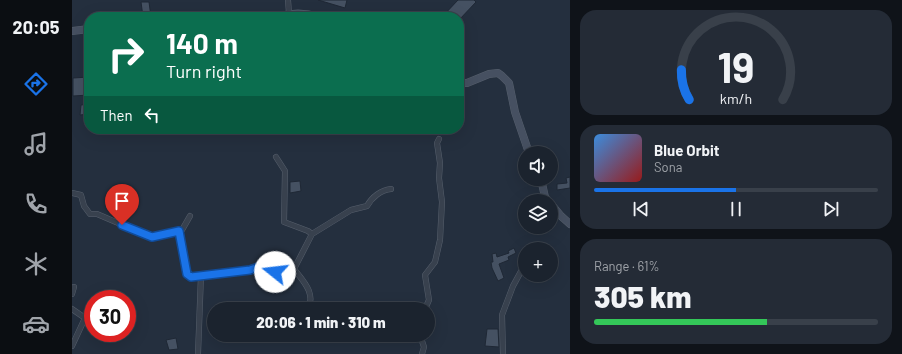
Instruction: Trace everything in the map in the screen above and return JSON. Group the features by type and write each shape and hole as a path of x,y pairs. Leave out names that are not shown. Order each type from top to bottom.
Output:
{"street":[{"path":"288,0 289,12"},
{"path":"72,31 84,30"},
{"path":"464,83 490,74 498,73 502,76 509,83 515,112 527,146"},
{"path":"428,302 425,275 435,262 440,240 442,202 439,178 440,163 437,143 439,139"},
{"path":"276,157 285,171 284,222 312,234"},
{"path":"294,269 312,234 351,210 367,206 370,200 384,190 391,189"},
{"path":"72,193 81,195 84,206 90,214 97,214 152,237 182,230 190,216"},
{"path":"558,212 570,224"},
{"path":"179,231 187,274 191,277 250,270 264,265 270,271 294,269"},
{"path":"294,269 310,290 310,302"},
{"path":"198,354 201,275"},
{"path":"503,354 502,315 518,277"},
{"path":"72,294 74,287"},
{"path":"72,309 85,318 72,346"},
{"path":"422,342 424,347 422,354"}],"building":[{"path":"318,0 347,0 345,8"},
{"path":"458,0 474,0 476,2 464,15 464,12 447,12"},
{"path":"141,2 149,2 150,12 142,12"},
{"path":"84,77 84,95 73,96 73,78"},
{"path":"81,105 84,105 84,115 80,115"},
{"path":"570,177 570,188 557,190 558,184 567,183 566,178"},
{"path":"300,181 301,191 290,193 290,182"},
{"path":"514,248 516,253 508,257 509,260 499,264 504,278 498,281 492,268 492,254 496,253 497,257 509,253 508,251"},
{"path":"487,329 498,329 499,347 485,346"},
{"path":"176,338 178,349 169,350 166,340"}],"route":[{"path":"122,225 152,237 179,231 187,274 191,277 250,270 261,265 264,265 270,271 275,272"}]}
